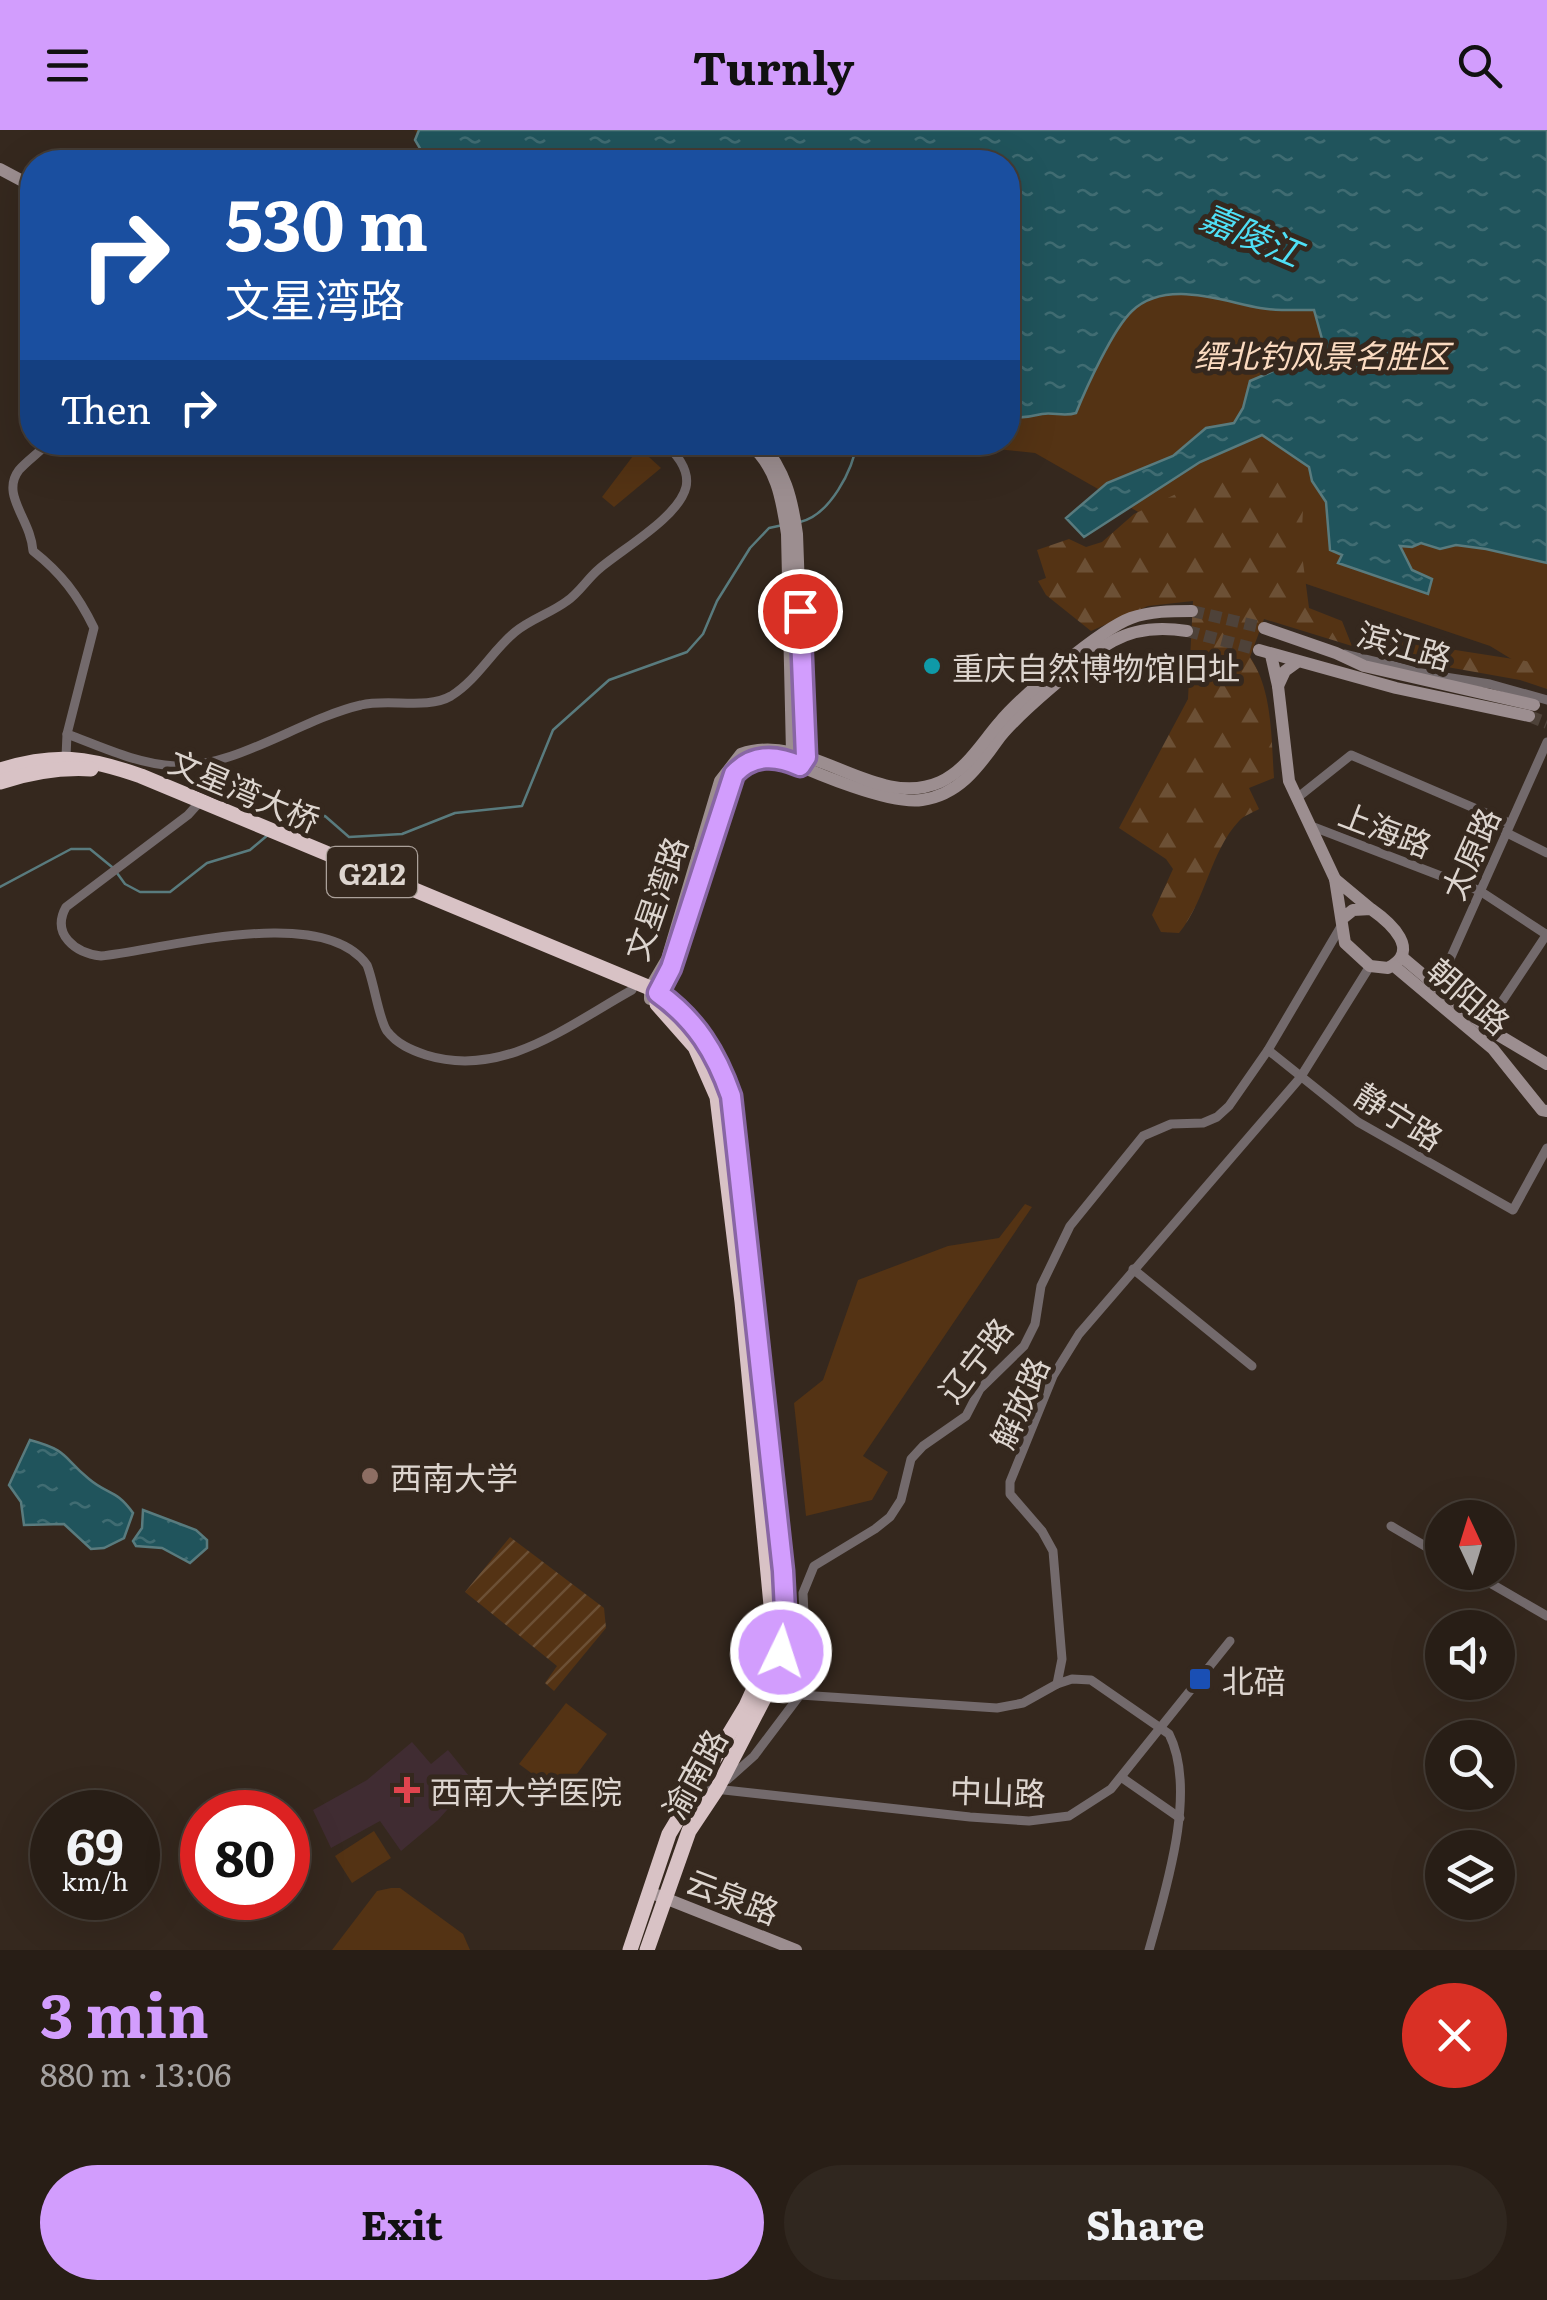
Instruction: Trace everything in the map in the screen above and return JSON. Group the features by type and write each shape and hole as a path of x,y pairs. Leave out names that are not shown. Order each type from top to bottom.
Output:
{"highway":[{"name":"G212","path":"0,770 32,760 66,757 97,760 147,783"},
{"name":"G212","path":"0,782 33,772 67,768 96,769 147,783"},
{"name":"文星湾大桥","path":"147,783 602,972"},
{"name":"渝南路","path":"602,972 653,993 690,1020 707,1041 731,1096 785,1611 774,1679 717,1789 689,1831 647,1950"},
{"name":"渝南路","path":"602,972 632,990 653,993 696,1047 718,1097 771,1605 768,1649 761,1673 746,1706 669,1834 630,1950"}],"main road":[{"path":"763,455 783,502 794,611 799,758"},
{"name":"文星湾路","path":"653,993 671,968 734,774 750,762 766,757 799,758 914,790 937,783 968,762 1002,718 1028,693 1107,632 1130,618 1192,611"},
{"name":"文星湾路","path":"799,758 890,798 924,800 942,794 980,767 997,741 1037,701 1113,641 1163,627 1187,631"},
{"name":"滨江路","path":"1264,628 1364,666 1537,707"},
{"name":"滨江路","path":"1278,686 1265,652 1396,688 1537,707"},
{"path":"1296,663 1285,671 1278,686 1289,781 1335,879 1345,943 1370,966 1380,969 1398,961"},
{"path":"1335,879 1402,938 1398,961"},
{"path":"1342,923 1353,910 1370,909"},
{"path":"1398,961 1438,986 1485,1028 1547,1064"},
{"name":"朝阳路","path":"1398,961 1494,1049 1545,1112"},
{"name":"云泉路","path":"650,1892 796,1950"}],"street":[{"path":"35,455 20,469 11,492 28,523 32,551 61,574 82,602 94,628 66,734 66,757"},
{"path":"66,734 134,760 176,766 206,763 330,712 370,703 448,698 512,634 568,601 598,569 679,502 687,484 676,455"},
{"name":"太原路","path":"1438,986 1547,742"},
{"path":"1297,798 1351,755 1507,828 1547,853"},
{"path":"206,763 206,795 188,815 66,906 60,918 61,928 72,945 86,954 101,956 261,933 284,932 331,940 360,956 366,965 387,1031 406,1048 444,1061 505,1058 632,990"},
{"name":"上海路","path":"1310,826 1480,891 1547,935"},
{"name":"辽宁路","path":"717,1789 754,1756 800,1694 808,1664 804,1593 814,1566 890,1517 901,1500 911,1459 966,1416 980,1389 1024,1346 1035,1324 1041,1286 1062,1242 1142,1136 1171,1124 1203,1123 1218,1118 1268,1050 1342,923"},
{"path":"1485,1028 1547,935"},
{"name":"解放路","path":"1057,1684 1062,1659 1053,1550 1010,1494 1010,1482 1053,1376 1079,1334 1300,1078 1370,966"},
{"name":"静宁路","path":"1268,1050 1358,1122 1514,1210 1547,1148"},
{"path":"1133,1269 1252,1366"},
{"path":"1391,1526 1425,1546"},
{"path":"1503,1590 1547,1616"},
{"name":"中山路","path":"697,1787 1029,1822 1069,1816 1101,1796 1121,1776 1226,1645"},
{"path":"800,1694 996,1708 1023,1703 1072,1679 1092,1680 1170,1734 1175,1745 1180,1818 1149,1950"},
{"path":"1121,1776 1180,1818"}],"shaded area":[{"name":"西南大学医院","path":"412,1742 431,1764 448,1750 473,1781 438,1820 401,1851 380,1821 331,1848 313,1810 367,1780"}],"green space":[{"name":"缙北钓风景名胜区","path":"414,130 1547,130 1547,681 1490,646 1203,549 1035,453 1020,451 1020,150 436,150"},
{"path":"1268,450 1282,461 1303,510 1301,547 1309,608 1342,621 1352,646 1264,619 1250,657 1267,700 1274,778 1249,788 1259,809 1241,819 1229,833 1196,906 1179,933 1161,932 1152,915 1173,869 1166,859 1119,828 1188,699 1193,601 1148,606 1091,631 1046,595 1038,581 1046,578 1037,550 1069,539 1086,547 1102,542 1134,514 1195,485 1220,464"},
{"path":"634,455 647,455 661,468 614,507 602,497"},
{"path":"1380,634 1404,642 1532,662 1547,673 1547,689 1520,680 1391,657"},
{"path":"1025,1204 1032,1207 863,1456 888,1472 872,1500 806,1516 794,1403 823,1380 858,1280 948,1246 999,1238"},
{"path":"510,1537 604,1608 606,1628 554,1691 545,1683 557,1666 465,1592"},
{"path":"566,1703 607,1734 561,1795 519,1764"},
{"path":"374,1831 391,1858 352,1883 335,1856"},
{"path":"400,1888 463,1934 470,1950 332,1950 377,1891"}],"water":[{"name":"缙北钓风景名胜区","path":"419,130 1547,130 1547,563 1456,545 1440,549 1421,543 1400,546 1412,570 1432,579 1428,594 1338,563 1342,555 1330,550 1326,502 1312,481 1309,467 1262,435 1200,462 1084,537 1066,518 1107,483 1173,456 1206,428 1234,423 1243,408 1250,381 1304,358 1322,339 1314,310 1266,309 1194,295 1161,296 1132,311 1117,331 1076,413 1020,417 1020,150 421,150 415,140"},
{"path":"30,1440 59,1451 89,1479 127,1505 133,1513 124,1538 104,1548 91,1549 64,1524 24,1525 21,1502 9,1485"},
{"path":"143,1510 196,1530 207,1540 207,1548 190,1563 162,1548 136,1546 133,1541 142,1528"}],"waterway":[{"path":"800,522 811,518 830,501 854,455"},
{"path":"279,826 286,819 325,816 349,837 402,834 455,813 522,806 553,730 609,680 687,652 703,634 717,601 750,548 769,528 783,525"},
{"path":"117,873 125,884 140,892 170,892 207,863 250,850 269,834"},
{"path":"0,887 71,849 90,849 112,867"}],"tunnel":[{"path":"1192,611 1264,628"},
{"path":"1187,631 1259,650"},
{"path":"1529,716 1547,723"}],"place":[{"name":"重庆自然博物馆旧址","path":"932,666"},
{"name":"西南大学","path":"370,1476"},
{"name":"北碚","path":"1200,1679"},
{"name":"西南大学医院","path":"407,1790"}],"route":[{"path":"781,1652 783,1571 731,1096 707,1041 690,1020 658,993 671,968 734,774 750,762 766,757 800,766 806,757 800,611"}],"water label":[{"name":"嘉陵江","path":"1252,233"}]}
